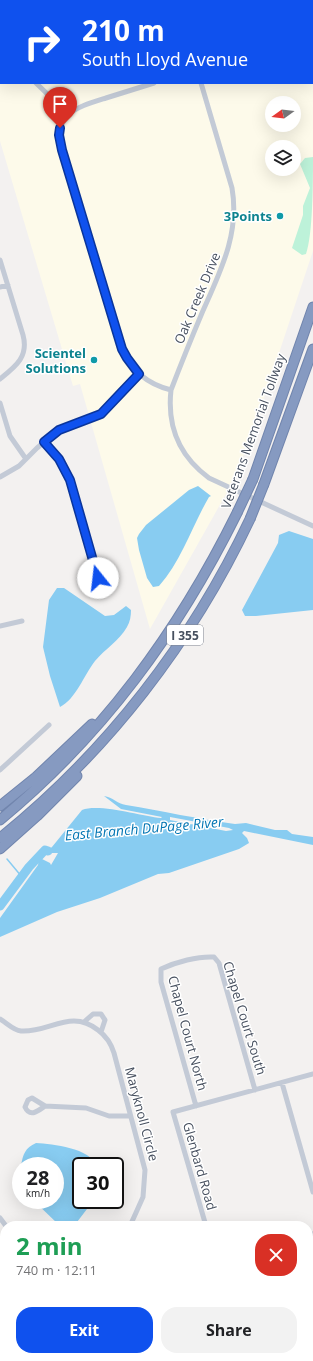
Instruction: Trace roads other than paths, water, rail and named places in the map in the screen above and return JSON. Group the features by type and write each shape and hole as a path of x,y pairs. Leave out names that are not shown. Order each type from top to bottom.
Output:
{"highway":[{"name":"Veterans Memorial Tollway","path":"0,820 58,768 117,703 145,668 176,622 209,567 237,513 252,479 313,307"},
{"name":"I 355","path":"0,838 54,792 104,740 152,682 185,634 225,568 250,519 313,349"},
{"path":"0,806 36,777 117,703"},
{"path":"0,849 76,778 98,754 104,740"}],"street":[{"path":"37,84 68,114"},
{"path":"151,84 78,106 68,114 60,128 59,135 62,150 122,349 130,363 139,374 155,385 171,390"},
{"name":"Oak Creek Drive","path":"201,84 232,188 235,205 234,222 232,237 225,261 171,390 170,402 172,424 184,454 196,468 208,478 313,526"},
{"path":"0,260 25,347 20,362 13,370 0,379"},
{"path":"0,288 8,285"},
{"path":"0,477 10,472 59,430 101,414 139,374"},
{"path":"0,403 10,436 26,459"},
{"path":"44,442 59,459 70,480 98,578"},
{"path":"0,626 22,621"},
{"path":"0,770 49,725"},
{"name":"Chapel Court South","path":"187,962 214,957 219,963 255,1090"},
{"name":"Chapel Court North","path":"187,962 161,970 161,980 196,1106"},
{"name":"Maryknoll Circle","path":"84,1022 93,1014 101,1014 105,1020 101,1032"},
{"name":"Maryknoll Circle","path":"0,1019 14,1029 22,1031 66,1021 84,1022 101,1032 112,1048 130,1116 144,1159 146,1181 141,1202 132,1221"},
{"path":"196,1106 313,1074"},
{"path":"282,1083 313,1190"},
{"path":"45,1106 86,1108 109,1116 130,1116"},
{"name":"Glenbard Road","path":"196,1106 174,1112 205,1221"}],"water":[{"path":"198,486 211,496 209,497 186,543 167,576 159,586 153,587 147,578 137,538 146,525 189,490"},
{"path":"289,531 313,539 313,610 245,616 242,610 278,543 279,535"},
{"path":"57,588 64,588 105,616 114,615 126,606 131,610 130,621 124,632 95,661 75,693 60,707 43,647 49,600"},
{"path":"104,796 126,805 221,822 235,824 246,823 275,830 287,830 292,834 313,837 313,845 244,831 242,833 247,838 249,843 239,849 169,873 158,874 100,898 57,912 0,937 0,918 38,865 40,852 47,851 52,847 82,810 99,808 153,817 162,817 121,809","holes":["170,817 229,828 233,830 226,831 170,820","58,853 51,865 42,859 45,855"]},
{"path":"36,1143 52,1144 79,1151 89,1157 72,1157 72,1209 87,1209 78,1221 55,1221 42,1209 64,1209 64,1157 23,1157 29,1147"}],"waterway":[{"name":"East Branch DuPage River","path":"0,906 29,867 45,850 48,851"},
{"path":"7,859 22,877"}],"place":[{"name":"3Points","path":"280,216"},
{"name":"Scientel Solutions","path":"94,360"}]}
